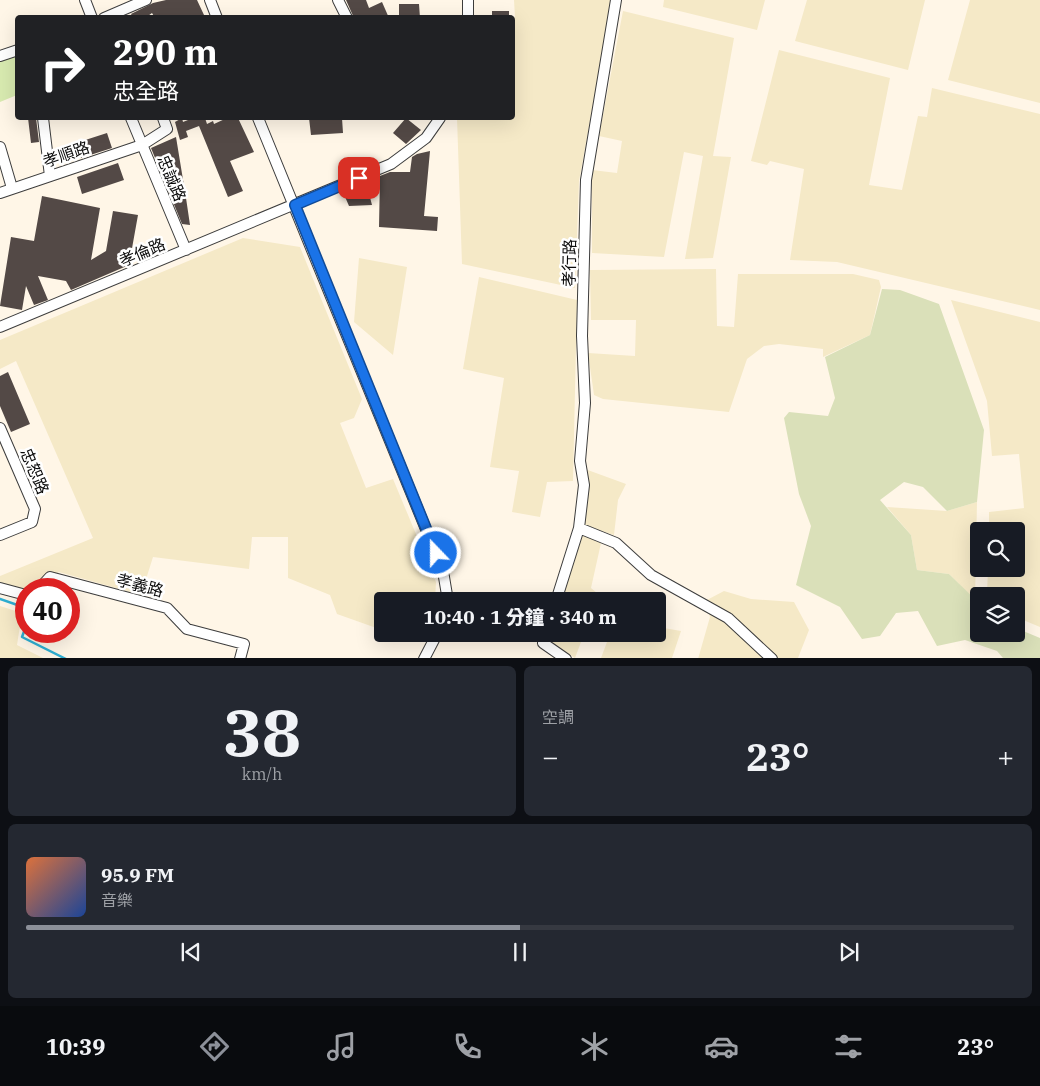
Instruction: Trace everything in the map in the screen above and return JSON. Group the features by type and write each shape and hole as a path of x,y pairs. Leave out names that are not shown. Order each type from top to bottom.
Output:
{"street":[{"path":"85,0 91,15"},
{"path":"124,13 146,0"},
{"path":"210,0 216,15"},
{"path":"338,0 346,15"},
{"path":"468,0 468,15"},
{"name":"孝行路","path":"559,592 579,528 584,486 580,461 585,403 582,336 586,180 616,0"},
{"path":"0,56 15,51"},
{"path":"43,120 50,176"},
{"name":"忠誠路","path":"132,120 186,250"},
{"name":"孝順路","path":"0,193 142,145 167,129 164,120"},
{"path":"259,120 443,571 448,592"},
{"name":"孝倫路","path":"0,327 391,164 426,138 439,120"},
{"path":"0,147 12,188"},
{"name":"忠恕路","path":"0,428 3,444 35,510 32,522 0,535"},
{"path":"579,528 616,543 651,575 728,618 772,658"},
{"name":"孝義路","path":"80,585 167,608 187,629 244,644 240,658"},
{"path":"0,588 15,594"},
{"path":"424,658 433,642"},
{"path":"543,642 566,658"}],"shaded area":[{"path":"514,0 612,0 579,181 575,288 462,264 457,120 515,120"},
{"path":"664,0 765,0 757,30 663,7"},
{"path":"807,0 925,0 908,70 795,41"},
{"path":"970,0 1040,0 1040,103 948,80"},
{"path":"623,11 734,38 713,156 731,157 713,258 685,259 703,156 684,152 664,257 592,253 592,170 617,173 622,141 599,136"},
{"path":"779,50 890,78 869,185 902,190 918,116 927,117 932,88 1040,114 1040,310 837,262 790,260 804,169 770,161 767,165 751,161"},
{"path":"243,238 300,247 362,399 354,418 340,423 366,488 393,479 436,582 435,592 374,592 374,627 337,614 330,595 288,578 288,537 252,537 249,569 153,557 141,595 59,572 51,578 15,578 15,587 0,582 0,576 93,538 16,361 0,369 0,340"},
{"path":"359,258 407,267 393,355 354,322"},
{"path":"716,269 717,326 734,327 738,274 853,274 879,280 881,287 870,335 823,357 823,349 779,344 764,346 747,359 729,412 603,399 594,395 588,353 635,356 636,320 591,320 590,270"},
{"path":"479,277 577,300 573,481 547,482 540,517 512,512 519,471 490,467 504,378 463,369"},
{"path":"951,300 1040,322 1040,627 1025,621 1025,587 987,587 988,577 1025,577 1025,522 989,522 989,512 1024,508 1019,454 992,456 987,401"},
{"path":"585,469 626,484 618,500 614,535 583,525"},
{"path":"977,502 977,522 970,522 970,577 975,577 975,587 970,587 970,595 949,574 917,570 911,535 887,507 947,511"},
{"path":"580,534 601,543 591,588 596,592 562,592"},
{"path":"724,591 751,599 794,602 809,630 798,658 698,658 710,617 705,601"},
{"path":"0,606 15,611 15,643 43,658 0,658"},
{"path":"666,628 681,631 672,658 601,658 607,642 666,642"},
{"path":"550,642 581,642 575,658"}],"green space":[{"path":"15,56 15,96 0,102 0,60"},
{"path":"882,289 900,290 939,304 984,430 977,502 947,511 923,487 904,482 880,500 911,535 917,570 949,574 970,594 970,642 965,640 937,646 918,611 896,613 880,636 862,639 840,607 796,585 811,526 799,494 784,418 789,412 828,416 835,398 825,357 870,335"},
{"path":"1025,632 1040,638 1040,658 1003,658 997,651 971,642 1025,642"}],"building":[{"path":"166,0 197,0 204,15 153,15 152,13 149,15 132,15 153,3"},
{"path":"346,0 366,0 369,8 382,2 388,15 353,15"},
{"path":"399,4 419,4 420,15 399,15"},
{"path":"492,11 509,11 509,15 492,15"},
{"path":"28,120 36,120 39,142 31,143"},
{"path":"178,120 182,120 183,122 188,120 206,120 207,124 213,121 214,124 223,120 239,120 254,152 230,161 243,191 228,197 199,126 186,131 188,137 180,140 175,122"},
{"path":"309,120 342,120 343,133 311,135"},
{"path":"404,120 408,120 421,130 406,144 393,133"},
{"path":"107,133 112,148 81,158 76,143"},
{"path":"176,137 190,225 182,224 151,148"},
{"path":"430,151 424,216 438,217 437,231 379,227 380,176 390,172 410,172 412,157"},
{"path":"118,163 124,180 82,194 77,177"},
{"path":"366,182 372,205 349,206 343,192"},
{"path":"42,196 100,208 91,260 106,251 113,211 138,215 129,265 71,290 66,281 38,276 48,300 34,305 26,286 22,310 0,306 11,237 34,241"},
{"path":"8,372 30,424 11,432 0,406 0,376"}],"waterway":[{"path":"0,599 15,604"},
{"path":"34,643 64,658"}],"route":[{"path":"359,178 295,205 436,553"}]}
